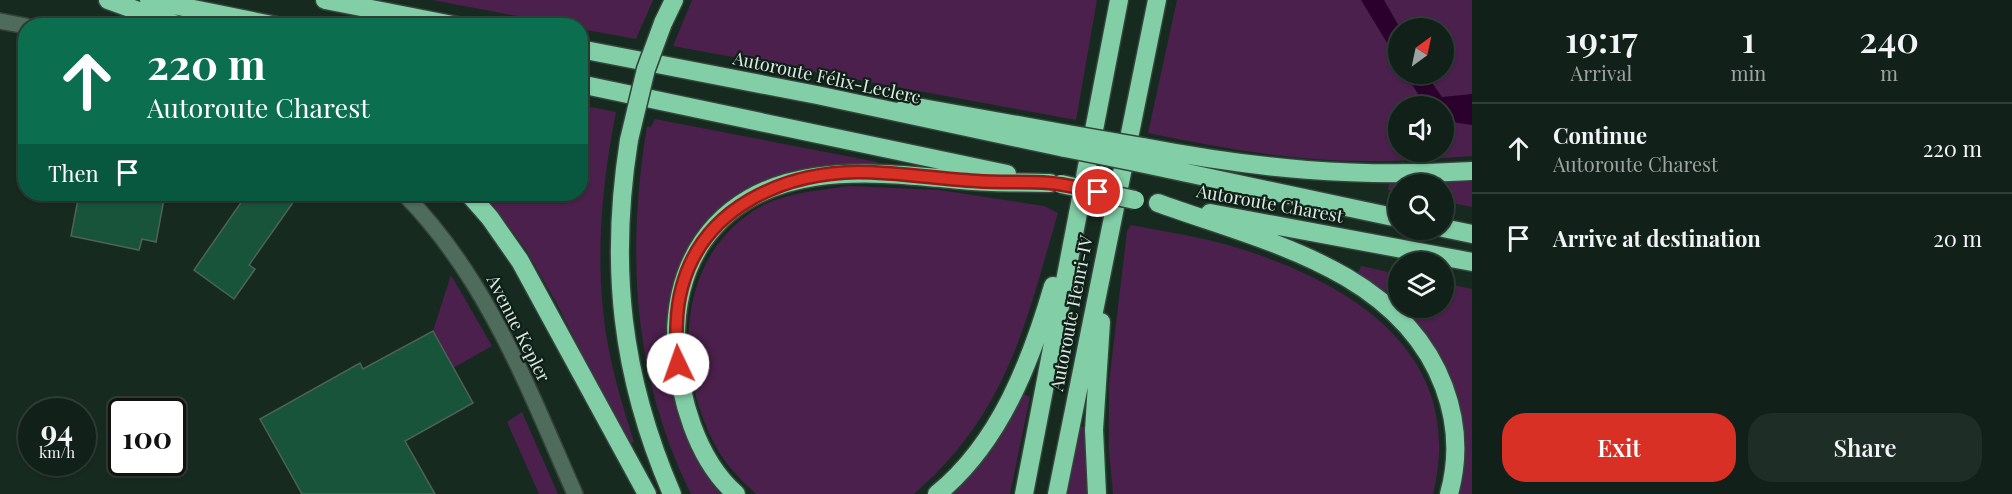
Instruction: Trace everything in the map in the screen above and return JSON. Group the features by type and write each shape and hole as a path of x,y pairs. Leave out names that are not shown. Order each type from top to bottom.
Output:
{"highway":[{"path":"108,0 158,18"},
{"path":"149,0 237,18"},
{"path":"325,0 417,18"},
{"path":"672,494 640,409 622,313 619,235 629,140 646,69 674,0"},
{"name":"Autoroute Henri-IV","path":"1024,494 1072,234 1119,0"},
{"name":"Autoroute Henri-IV","path":"1057,494 1157,0"},
{"name":"Autoroute Félix-Leclerc","path":"588,51 1067,141"},
{"path":"588,86 1055,183"},
{"name":"Autoroute Charest","path":"1067,141 1141,155 1388,216"},
{"path":"1141,155 1329,173 1402,175 1472,171"},
{"path":"736,494 711,464 694,428 681,386 676,344 677,309 686,274 700,246 719,222 741,204 765,191 797,180 837,173 878,172 976,181 1055,183"},
{"name":"Autoroute Charest","path":"1055,183 1135,200 1472,262"},
{"path":"475,201 490,218 524,268 647,494"},
{"path":"1158,203 1306,256 1365,290 1397,316 1432,362 1448,398 1456,436 1454,476 1449,494"},
{"path":"1454,230 1472,234"},
{"path":"937,494 955,477 980,447 1012,395 1030,355 1072,234"},
{"path":"1097,494 1095,408 1108,239"}],"street":[{"path":"0,21 18,24"},
{"name":"Avenue Kepler","path":"410,201 449,246 483,296 514,357 575,494"}],"shaded area":[{"path":"432,0 653,0 636,39 588,30 588,18 528,18"},
{"path":"692,0 1097,0 1076,120 673,46"},
{"path":"1177,0 1472,0 1472,156 1454,157 1454,96 1388,96 1388,161 1312,159 1229,148 1148,133"},
{"path":"1361,0 1384,0 1394,18 1388,18 1388,45"},
{"path":"1412,84 1433,84 1441,96 1419,96"},
{"path":"1472,94 1472,125 1454,122 1454,96 1452,96"},
{"path":"588,106 616,112 603,199 601,287 610,357 634,442 628,445 556,302 526,250 490,201 588,201"},
{"path":"655,119 877,162 876,165 827,167 783,176 745,192 713,216 689,246 674,284 668,328 673,378 690,439 703,466 723,494 691,494 672,450 657,405 646,359 639,314 636,268 637,221 640,174 647,126 651,127"},
{"path":"1472,181 1472,207 1454,203 1454,182"},
{"path":"849,186 939,190 1044,206 1058,213 1022,330 992,399 971,432 946,463 914,494 756,494 723,459 702,415 693,384 689,351 690,319 696,288 709,259 727,233 753,211 787,196"},
{"path":"1131,225 1212,241 1281,263 1322,282 1360,305 1392,332 1417,365 1433,402 1439,445 1433,494 1113,494 1109,451 1109,383 1127,231"},
{"path":"1361,266 1388,272 1388,297 1358,273"},
{"path":"451,275 492,346 453,368 433,331"},
{"path":"1454,285 1472,289 1472,494 1458,494 1462,444 1459,418 1443,370 1418,326 1410,318 1454,318"},
{"path":"1023,394 1030,397 1010,494 952,494 993,443"},
{"path":"522,412 558,494 539,494 507,422"},
{"path":"1079,426 1087,428 1087,494 1065,494"}],"building":[{"path":"78,201 164,201 156,242 142,239 139,250 71,236"},
{"path":"242,201 294,201 249,265 255,269 234,299 194,270"},
{"path":"433,331 473,403 405,441 435,494 302,494 260,419 360,363 363,369"}],"route":[{"path":"678,364 677,309 681,289 692,258 710,232 730,212 765,191 817,176 878,172 976,181 1050,183 1098,192"}]}
